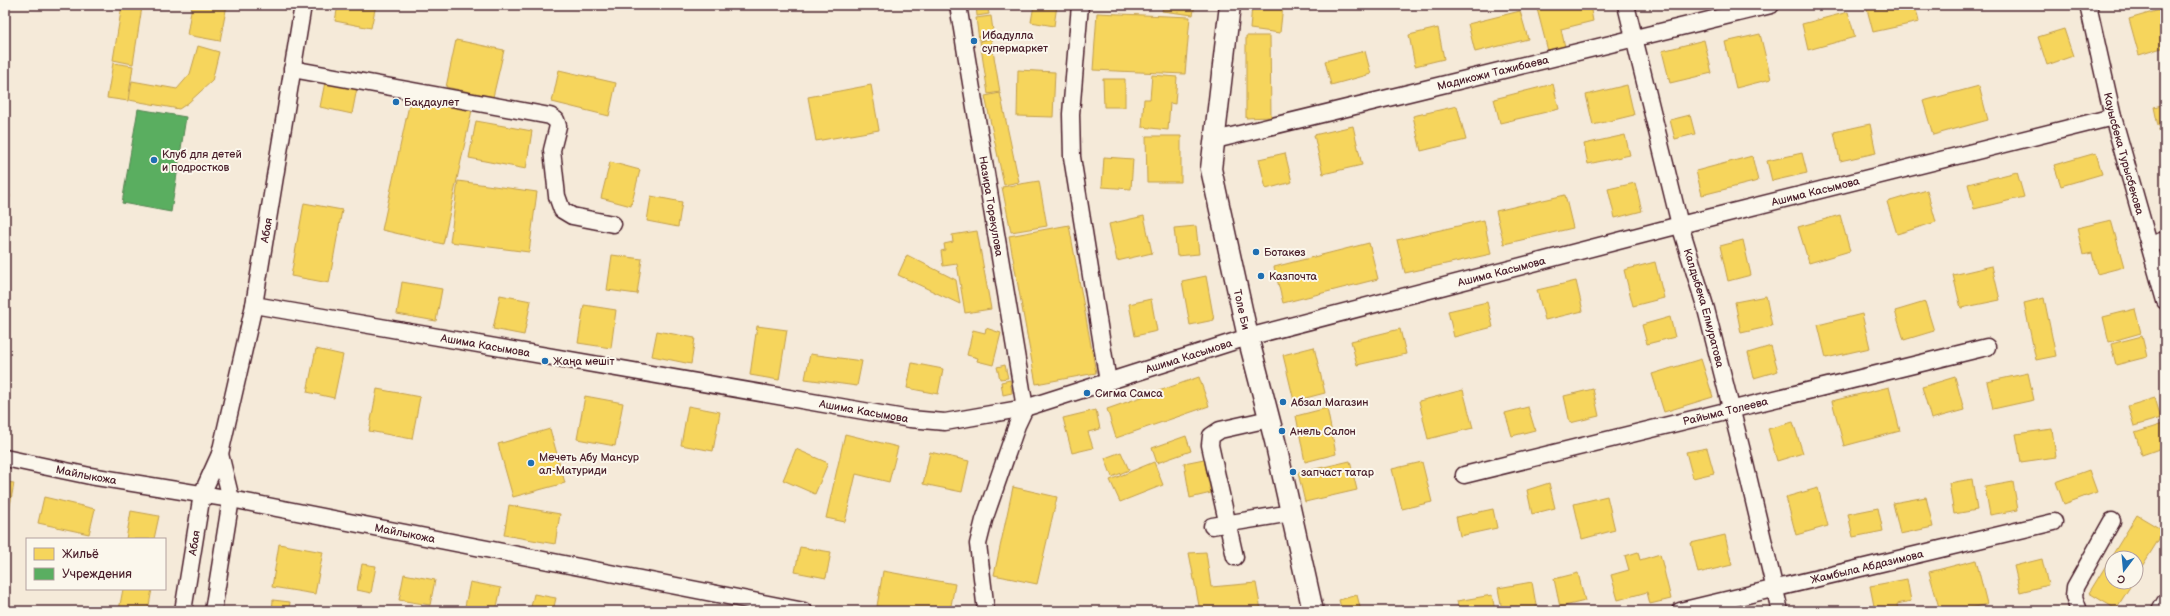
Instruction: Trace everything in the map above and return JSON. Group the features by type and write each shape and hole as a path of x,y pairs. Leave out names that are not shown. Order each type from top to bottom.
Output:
{"street":[{"name":"Абая","path":"183,611 202,494 220,454 254,305 303,5"},
{"name":"Назира Торекулова","path":"958,5 1025,408"},
{"path":"1080,5 1071,114 1072,157 1108,382"},
{"name":"Толе Би","path":"1230,5 1211,169 1248,337 1269,419 1314,611"},
{"name":"Калдыбека Елмуратова","path":"1626,5 1680,225 1706,310 1780,611"},
{"name":"Мадикожи Тажибаева","path":"1215,140 1771,5"},
{"name":"Кауысбека Турысбекова","path":"2088,5 2114,117 2165,301"},
{"path":"292,69 550,116 556,120 558,126 552,150 557,196 562,210 572,216 613,224"},
{"name":"Ашима Касымова","path":"254,305 910,419 945,422 1025,408 1248,337 1680,225 2114,117"},
{"path":"2149,245 2165,240"},
{"name":"Райыма Толеева","path":"1464,475 1731,411 1987,347"},
{"path":"986,611 978,544 984,520 1004,461 1025,408"},
{"path":"1235,557 1219,525 1210,445 1211,436 1220,430 1269,419"},
{"name":"Абая","path":"213,611 231,499 220,454"},
{"name":"Майлыкожа","path":"5,458 90,476 231,499 804,611"},
{"path":"1219,525 1291,513"},
{"path":"2079,611 2074,597 2075,587 2112,521"},
{"name":"Жамбыла Абдазимова","path":"1680,611 2054,522"},
{"path":"2160,611 2165,602"}],"building: Жильё":[{"path":"122,5 142,7 133,64 113,60"},
{"path":"192,5 227,5 220,41 187,35"},
{"path":"338,5 376,5 371,28 335,21"},
{"path":"976,5 987,5 989,14 977,16"},
{"path":"1034,5 1057,5 1054,26 1031,22"},
{"path":"1163,5 1195,5 1193,15 1162,11"},
{"path":"1252,5 1283,5 1280,33 1250,29"},
{"path":"1536,5 1590,5 1593,21 1561,29 1565,47 1548,51"},
{"path":"1657,5 1671,5 1658,8"},
{"path":"1886,5 1915,5 1919,22 1873,32 1867,9"},
{"path":"2163,9 2165,47 2139,55 2129,19"},
{"path":"1520,11 1528,39 1475,52 1468,24"},
{"path":"1848,12 1855,37 1808,50 1802,24"},
{"path":"1097,13 1190,17 1185,74 1093,70"},
{"path":"991,16 994,38 979,40 976,18"},
{"path":"1438,28 1444,59 1415,66 1409,35"},
{"path":"2064,29 2073,56 2047,65 2038,37"},
{"path":"1760,34 1771,79 1736,88 1725,42"},
{"path":"1246,36 1270,36 1271,117 1246,118"},
{"path":"991,39 1000,92 988,94 980,41"},
{"path":"456,40 504,50 493,97 446,87"},
{"path":"1704,40 1712,73 1670,83 1662,51"},
{"path":"198,46 219,52 212,81 188,103 179,109 129,100 132,81 177,89 190,74"},
{"path":"1365,51 1371,74 1331,85 1325,61"},
{"path":"113,63 133,66 128,101 107,98"},
{"path":"559,70 616,83 609,116 552,102"},
{"path":"1018,70 1055,72 1053,117 1017,116"},
{"path":"1152,75 1177,77 1175,104 1170,103 1168,130 1142,127 1144,99 1150,99"},
{"path":"1103,79 1125,79 1125,107 1104,107"},
{"path":"325,82 357,88 352,114 320,107"},
{"path":"1553,84 1559,109 1500,123 1494,99"},
{"path":"871,85 879,130 816,141 808,97"},
{"path":"1627,85 1634,115 1593,125 1586,95"},
{"path":"1979,86 1988,120 1933,135 1923,101"},
{"path":"1000,93 1019,182 1004,185 985,96"},
{"path":"411,96 472,110 443,244 382,230"},
{"path":"2165,104 2165,125 2158,126 2154,107"},
{"path":"1457,106 1466,140 1421,151 1413,116"},
{"path":"1690,115 1695,134 1675,139 1670,120"},
{"path":"476,121 532,131 526,169 469,158"},
{"path":"1870,124 1876,153 1840,161 1834,132"},
{"path":"1353,126 1362,165 1323,174 1314,135"},
{"path":"2165,128 2165,148 2163,148 2159,129"},
{"path":"1625,135 1630,155 1588,164 1584,144"},
{"path":"1146,136 1181,136 1181,182 1147,182"},
{"path":"1285,153 1292,182 1266,189 1259,159"},
{"path":"1802,153 1807,173 1772,181 1767,161"},
{"path":"2096,153 2102,174 2061,186 2054,165"},
{"path":"1752,156 1758,181 1702,195 1696,171"},
{"path":"1104,157 1133,159 1131,189 1102,187"},
{"path":"610,162 640,170 631,206 601,198"},
{"path":"2017,172 2024,197 1974,209 1968,184"},
{"path":"458,181 537,192 529,252 450,242"},
{"path":"1039,181 1047,226 1011,232 1002,187"},
{"path":"1635,183 1642,211 1615,218 1608,189"},
{"path":"1927,190 1936,222 1897,234 1887,202"},
{"path":"5,194 10,195 5,226"},
{"path":"1565,195 1573,228 1504,244 1496,211"},
{"path":"651,196 682,202 678,227 647,221"},
{"path":"304,203 342,210 329,283 291,276"},
{"path":"1840,215 1850,251 1809,263 1798,227"},
{"path":"1144,216 1152,253 1117,261 1109,224"},
{"path":"1484,220 1491,254 1405,273 1397,240"},
{"path":"2111,220 2124,267 2097,274 2092,253 2083,255 2077,228"},
{"path":"1069,225 1096,373 1036,384 1009,236"},
{"path":"1196,226 1199,254 1177,256 1174,228"},
{"path":"977,231 991,309 965,313 957,264 943,266 941,251 945,250 944,244 953,242 952,235"},
{"path":"1743,240 1751,275 1728,281 1720,246"},
{"path":"1369,243 1378,279 1283,303 1274,267"},
{"path":"612,255 642,259 637,294 607,290"},
{"path":"907,255 956,280 960,304 898,275"},
{"path":"1655,262 1664,298 1633,306 1624,270"},
{"path":"1992,266 2000,300 1961,308 1953,275"},
{"path":"1206,276 1214,320 1190,325 1182,281"},
{"path":"1576,281 1583,311 1545,320 1537,290"},
{"path":"402,282 442,289 436,321 397,314"},
{"path":"500,295 531,301 524,335 493,329"},
{"path":"1766,296 1772,326 1741,333 1735,302"},
{"path":"2044,298 2056,356 2036,360 2024,303"},
{"path":"1151,299 1157,331 1135,336 1129,304"},
{"path":"1487,302 1493,327 1454,337 1448,311"},
{"path":"1925,302 1934,331 1904,340 1895,311"},
{"path":"584,305 616,310 611,348 578,343"},
{"path":"2135,309 2141,333 2109,342 2103,317"},
{"path":"1862,314 1870,348 1826,358 1818,325"},
{"path":"1670,317 1675,337 1647,344 1642,325"},
{"path":"757,326 787,330 779,380 750,375"},
{"path":"986,328 1001,333 993,365 977,361 978,358 967,355 973,330 985,333"},
{"path":"1400,329 1406,354 1357,365 1351,341"},
{"path":"657,331 695,338 691,364 652,356"},
{"path":"2142,336 2147,357 2116,365 2111,344"},
{"path":"1771,346 1778,371 1754,378 1748,353"},
{"path":"1314,347 1325,393 1294,401 1283,355"},
{"path":"316,349 343,355 334,398 307,392"},
{"path":"810,354 862,361 857,386 805,379"},
{"path":"1701,359 1713,397 1664,412 1652,374"},
{"path":"912,363 943,369 938,394 907,388"},
{"path":"1005,365 1008,378 1000,379 997,367"},
{"path":"2028,373 2034,400 1993,409 1987,382"},
{"path":"1199,377 1209,406 1116,438 1107,409"},
{"path":"1955,377 1964,410 1931,419 1922,387"},
{"path":"1010,380 1012,393 1003,395 1001,382"},
{"path":"1889,387 1900,431 1844,446 1832,401"},
{"path":"377,389 420,397 412,439 369,431"},
{"path":"1593,389 1599,416 1570,423 1564,396"},
{"path":"1463,390 1473,428 1428,439 1419,401"},
{"path":"585,396 623,403 615,446 577,439"},
{"path":"2155,398 2161,418 2134,426 2128,406"},
{"path":"688,406 720,412 713,451 681,445"},
{"path":"1528,407 1535,430 1512,436 1505,413"},
{"path":"1327,408 1336,454 1305,462 1296,416"},
{"path":"1096,410 1100,429 1088,432 1093,448 1072,453 1063,418"},
{"path":"1793,422 1803,453 1777,461 1768,429"},
{"path":"2163,424 2165,447 2142,455 2135,433"},
{"name":"Мечеть Абу Мансур ал-Матуриди","path":"550,429 565,483 513,497 498,444"},
{"path":"2052,429 2056,457 2021,462 2016,434"},
{"path":"845,434 898,447 889,482 856,474 845,522 826,518"},
{"path":"1186,436 1191,451 1157,463 1152,448"},
{"path":"1707,448 1714,473 1693,478 1686,452"},
{"path":"796,449 828,463 815,494 783,480"},
{"path":"930,452 969,461 962,492 923,484"},
{"path":"1121,452 1129,470 1112,477 1105,458"},
{"path":"1204,459 1211,493 1190,498 1184,463"},
{"path":"1350,461 1357,490 1305,502 1298,473"},
{"path":"1154,462 1163,485 1120,502 1110,480"},
{"path":"1422,462 1432,502 1402,509 1392,469"},
{"path":"2089,470 2097,492 2064,504 2056,482"},
{"path":"1972,479 1977,510 1954,514 1949,483"},
{"path":"5,482 14,483 7,523 5,523"},
{"path":"2013,482 2018,510 1990,515 1985,487"},
{"path":"1549,483 1555,508 1532,514 1527,490"},
{"path":"1013,487 1057,497 1037,584 994,575"},
{"path":"1818,488 1828,526 1796,535 1786,497"},
{"path":"1607,496 1615,530 1582,539 1574,504"},
{"path":"44,497 95,509 89,534 38,523"},
{"path":"1926,497 1933,527 1900,534 1893,503"},
{"path":"509,505 560,514 555,544 504,535"},
{"path":"1878,508 1883,531 1853,537 1848,514"},
{"path":"1493,509 1497,528 1460,536 1456,517"},
{"path":"131,511 159,516 154,538 126,538"},
{"path":"2137,515 2164,531 2144,563 2144,550 2115,550"},
{"path":"1725,535 1732,565 1698,573 1691,543"},
{"path":"279,544 323,552 315,594 272,587"},
{"path":"800,547 831,552 826,578 795,572"},
{"path":"1206,552 1211,587 1256,583 1261,610 1200,611 1189,553"},
{"path":"1638,552 1640,560 1660,554 1671,599 1650,604 1647,592 1618,600 1611,575 1629,570 1625,556"},
{"path":"2042,559 2048,585 2020,592 2014,566"},
{"path":"1976,560 1987,604 1960,611 1940,611 1929,572"},
{"path":"362,564 376,566 371,593 357,590"},
{"path":"2104,569 2104,590 2128,590 2116,609 2089,593"},
{"path":"883,571 955,584 950,611 902,611 877,606"},
{"path":"1578,573 1585,601 1560,607 1554,579"},
{"path":"404,574 435,580 430,605 399,600"},
{"path":"1907,579 1911,601 1897,604 1898,611 1875,611 1870,586"},
{"path":"470,582 501,588 496,611 464,611"},
{"path":"1532,582 1537,611 1502,611 1498,588"},
{"path":"123,590 152,590 148,611 119,610"},
{"path":"534,594 556,598 553,611 530,611"},
{"path":"1357,595 1361,611 1342,611 1339,600"},
{"path":"1492,595 1495,611 1459,611 1457,601"},
{"path":"273,600 290,602 289,611 272,611"},
{"path":"598,608 614,611 597,611"}],"building: Учреждения":[{"name":"Клуб для детей и подростков","path":"138,109 186,117 171,212 122,203"}],"place":[{"name":"Ибадулла супермаркет","path":"974,41"},
{"name":"Бақдаулет","path":"396,102"},
{"name":"Клуб для детей и подростков","path":"154,160"},
{"name":"Ботакөз","path":"1256,252"},
{"name":"Казпочта","path":"1261,276"},
{"name":"Жаңа мешіт","path":"545,361"},
{"name":"Сигма Самса","path":"1087,393"},
{"name":"Абзал Магазин","path":"1283,402"},
{"name":"Анель Салон","path":"1282,431"},
{"name":"Мечеть Абу Мансур ал-Матуриди","path":"531,463"},
{"name":"запчаст татар","path":"1293,472"}]}
